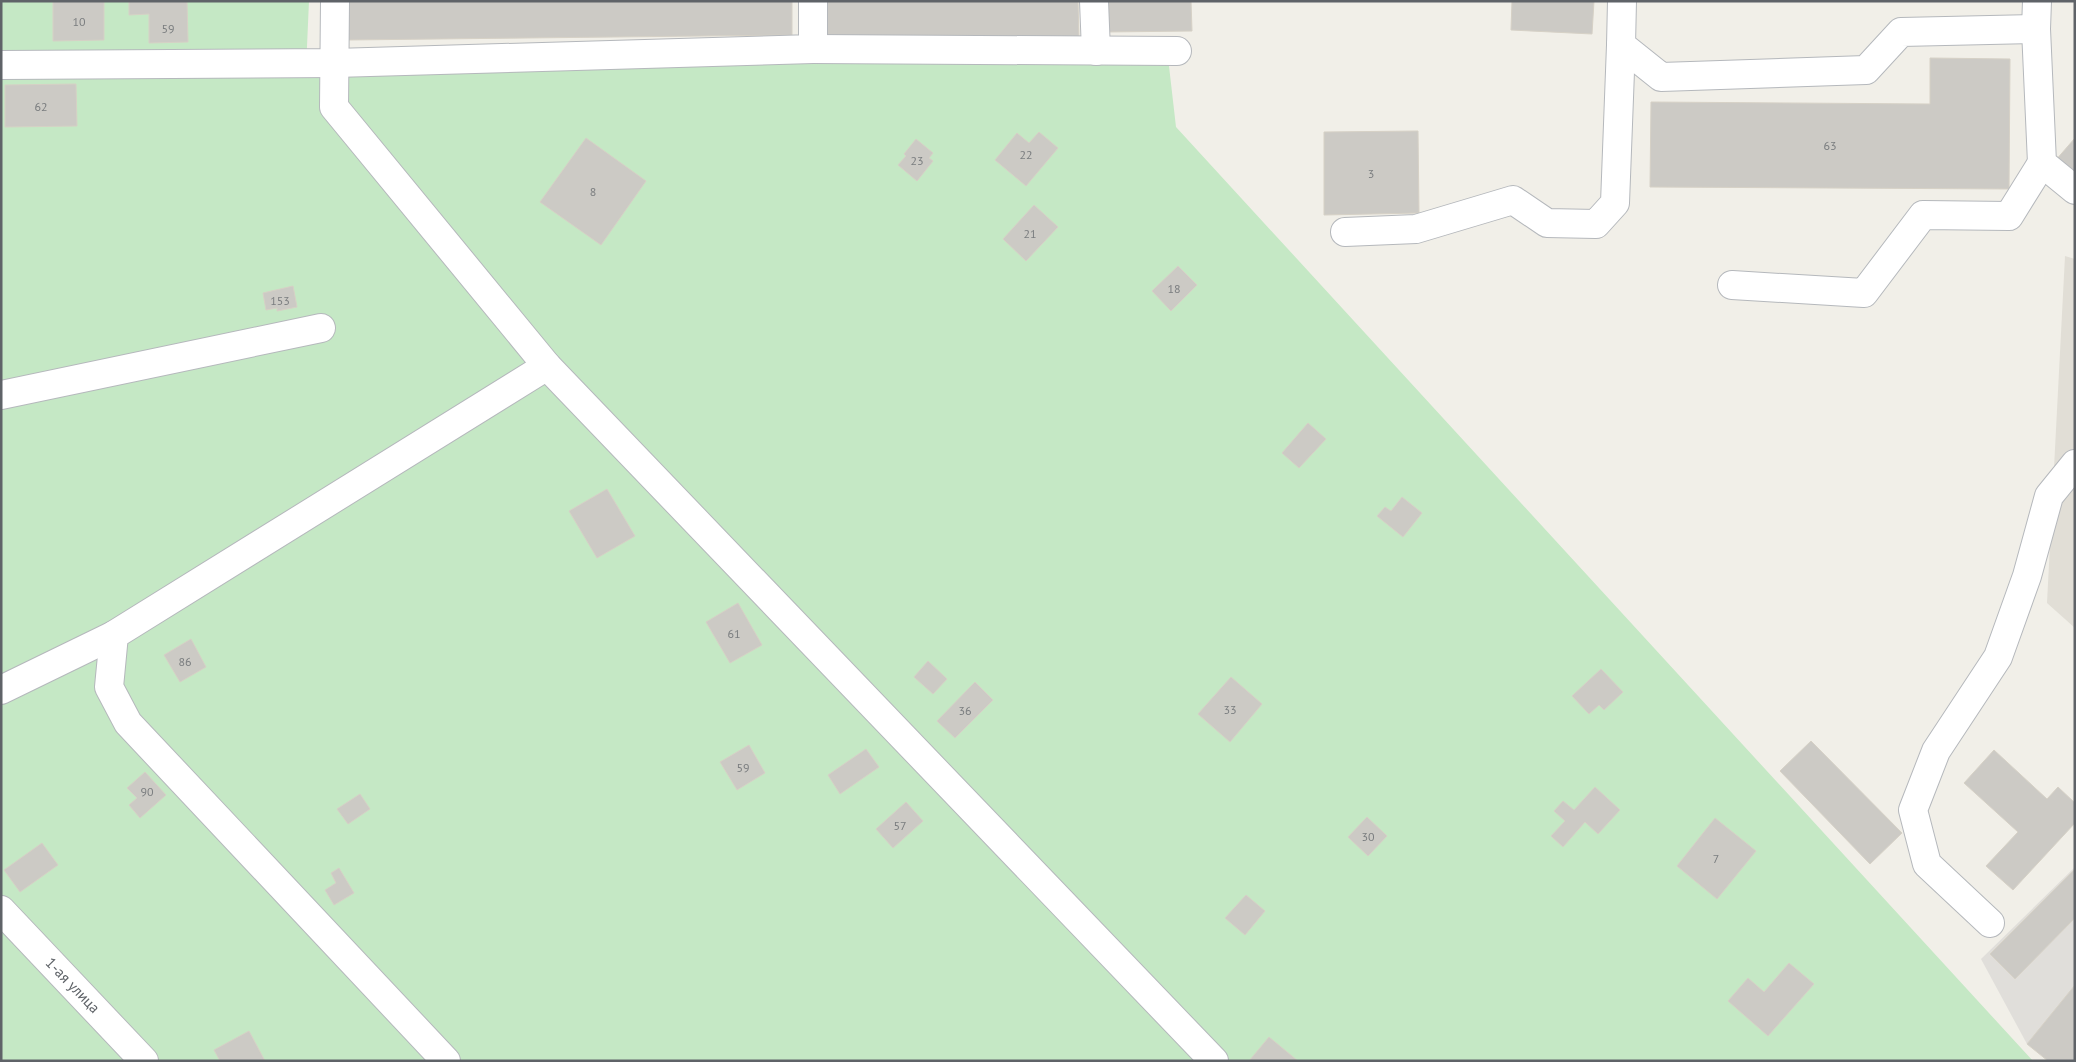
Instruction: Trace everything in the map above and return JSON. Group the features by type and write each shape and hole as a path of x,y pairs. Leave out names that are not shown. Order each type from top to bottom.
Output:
{"lane":[{"path":"335,1 334,108 547,366 1214,1061"},
{"path":"813,1 813,49"},
{"path":"1094,1 1096,51"},
{"path":"1345,232 1416,229 1513,200 1547,223 1596,224 1615,203 1622,1"},
{"path":"1732,285 1864,293 1923,215 2009,216 2042,163 2036,1"},
{"path":"1621,45 1662,77 1866,70 1901,32 2036,28"},
{"path":"1,66 334,63 813,49 1177,51"},
{"path":"2042,163 2075,190"},
{"path":"1,395 321,328"},
{"path":"1,690 114,635 547,366"},
{"path":"1990,923 1926,864 1913,810 1936,751 1998,657 2028,576 2049,496 2075,464"},
{"path":"114,635 109,687 128,723 446,1061"},
{"name":"1-ая улица","path":"1,910 144,1061"}],"shaded area":[{"path":"2065,256 2075,259 2075,628 2047,603"},
{"path":"2075,867 2075,1061 2027,1044 1981,959"}],"green space":[{"path":"1,1 309,1 306,69 1166,40 1176,127 2033,1061 1,1061"}],"building":[{"path":"53,1 104,1 104,40 53,41"},
{"path":"129,1 187,1 188,42 149,43 149,14 129,15"},
{"path":"348,1 792,1 792,35 348,40"},
{"path":"827,1 1078,1 1079,38 827,41"},
{"path":"1106,1 1191,1 1192,31 1106,32"},
{"path":"1512,1 1594,1 1592,34 1511,30"},
{"path":"1930,58 2010,59 2009,189 1650,187 1651,102 1930,104"},
{"path":"76,84 77,126 5,127 5,85"},
{"path":"1418,131 1419,213 1324,215 1324,132"},
{"path":"1039,132 1058,148 1026,186 995,160 1017,133 1029,143"},
{"path":"586,138 646,181 601,245 540,202"},
{"path":"2075,138 2075,177 2055,161"},
{"path":"916,139 933,153 929,158 933,161 917,181 898,165"},
{"path":"1034,205 1058,227 1026,261 1003,239"},
{"path":"1178,266 1197,285 1171,311 1152,291"},
{"path":"293,286 297,307 277,311 277,308 266,310 263,293"},
{"path":"1308,423 1326,439 1299,468 1282,453"},
{"path":"607,489 635,536 597,558 569,511"},
{"path":"1402,497 1422,513 1403,537 1377,516 1385,507 1391,511"},
{"path":"738,603 762,645 730,663 706,622"},
{"path":"191,639 206,667 180,682 164,655"},
{"path":"928,661 947,679 933,694 914,677"},
{"path":"1601,669 1623,692 1604,710 1599,705 1589,714 1572,696"},
{"path":"1231,677 1262,704 1230,742 1198,714"},
{"path":"975,682 993,700 955,738 937,721"},
{"path":"1811,741 1902,833 1870,864 1780,771"},
{"path":"749,745 765,773 737,790 720,762"},
{"path":"866,749 879,767 840,794 828,775"},
{"path":"1994,750 2047,799 2058,787 2075,803 2075,823 2013,890 1986,866 2018,832 1964,783"},
{"path":"145,772 166,795 140,818 129,805 137,798 127,788"},
{"path":"1595,787 1620,810 1598,834 1585,822 1563,847 1551,836 1565,821 1554,811 1563,801 1574,810"},
{"path":"360,794 370,809 348,824 337,809"},
{"path":"906,802 923,821 893,848 876,829"},
{"path":"1367,817 1387,836 1368,856 1348,837"},
{"path":"1715,818 1756,851 1717,899 1677,866"},
{"path":"42,843 58,865 20,892 4,870"},
{"path":"339,868 354,893 334,905 325,890 336,883 331,873"},
{"path":"2075,869 2075,918 2015,979 1990,954"},
{"path":"1246,895 1265,911 1245,935 1225,918"},
{"path":"1789,963 1814,984 1768,1036 1728,1001 1748,978 1764,992"},
{"path":"2075,985 2075,1061 2048,1061 2027,1044"},
{"path":"249,1031 265,1061 220,1061 214,1050"},
{"path":"1269,1037 1298,1061 1249,1061"}]}
